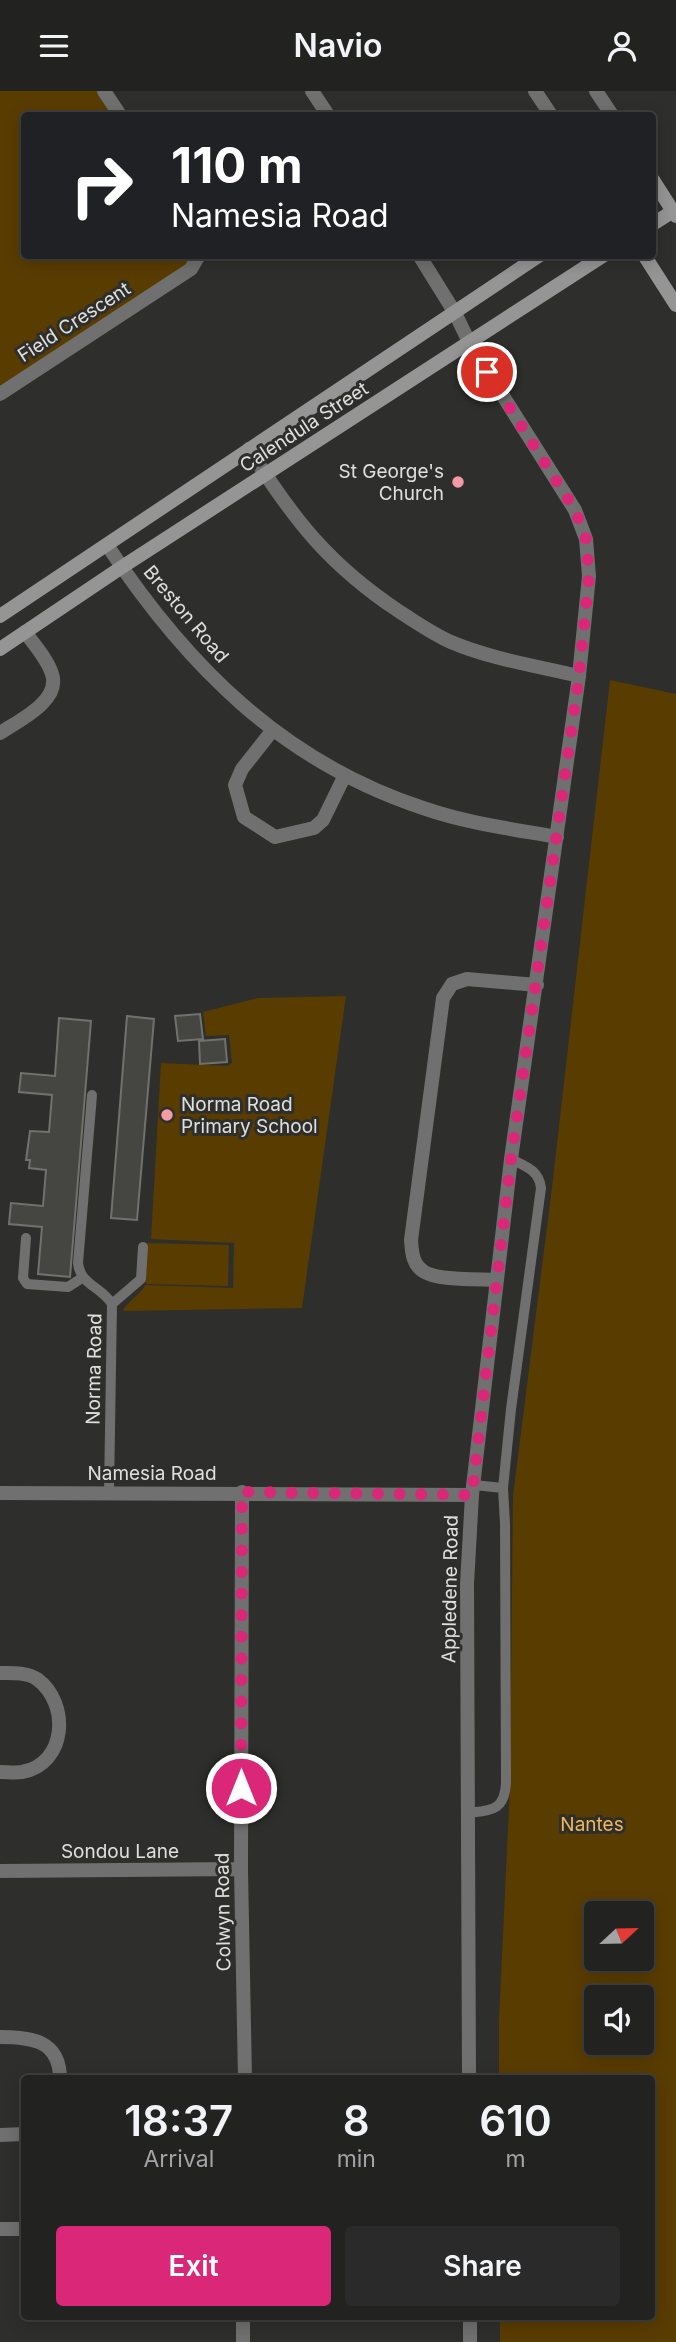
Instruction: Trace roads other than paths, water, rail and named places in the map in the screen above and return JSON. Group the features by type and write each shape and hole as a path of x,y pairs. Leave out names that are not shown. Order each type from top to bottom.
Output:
{"street":[{"path":"104,91 118,112"},
{"path":"312,91 326,112"},
{"path":"535,91 549,112"},
{"path":"596,91 610,112"},
{"path":"656,185 674,213 656,222"},
{"name":"Field Crescent","path":"0,394 191,269 197,259"},
{"name":"Appledene Road","path":"421,259 455,313 469,342 567,495 582,525 589,576 579,676 511,1159 473,1490 467,1584 469,2075"},
{"name":"Calendula Street","path":"0,616 534,259"},
{"name":"Calendula Street","path":"0,649 598,259"},
{"path":"647,259 676,305"},
{"path":"249,449 298,521 329,557 371,592 450,642 491,655 579,676"},
{"name":"Breston Road","path":"107,545 189,654 272,731 318,761 422,808 471,822 557,837"},
{"path":"0,733 47,700 53,689 52,672 25,632"},
{"path":"272,731 242,769 236,785 244,817 275,838 314,828 323,820 345,775"},
{"path":"497,1280 436,1276 422,1271 412,1257 411,1240 443,998 452,984 467,979 537,985"},
{"name":"Namesia Road","path":"0,1493 473,1490"},
{"name":"Colwyn Road","path":"242,1492 241,1869 245,2075"},
{"path":"0,1673 20,1673 35,1678 49,1691 57,1707 61,1733 53,1750 40,1764 23,1772 0,1772"},
{"name":"Sondou Lane","path":"0,1871 241,1869"},
{"path":"0,2037 26,2037 42,2042 56,2058 60,2075"},
{"path":"0,2135 21,2134"},
{"path":"0,2229 21,2229"},
{"path":"243,2320 243,2342"},
{"path":"470,2320 470,2342"}],"lane":[{"path":"26,1238 23,1278 27,1284 68,1287 82,1278 78,1263 93,1095"},
{"path":"468,1813 496,1807 505,1794 503,1488 541,1188 538,1176 533,1171 511,1159"},
{"path":"112,1304 141,1279 143,1247"},
{"name":"Norma Road","path":"82,1278 105,1294 112,1304 109,1492"},
{"path":"473,1490 503,1488"}],"place":[{"name":"St George's Church","path":"458,482"},
{"name":"Norma Road Primary School","path":"167,1115"}],"park label":[{"name":"Nantes","path":"592,1824"}]}
